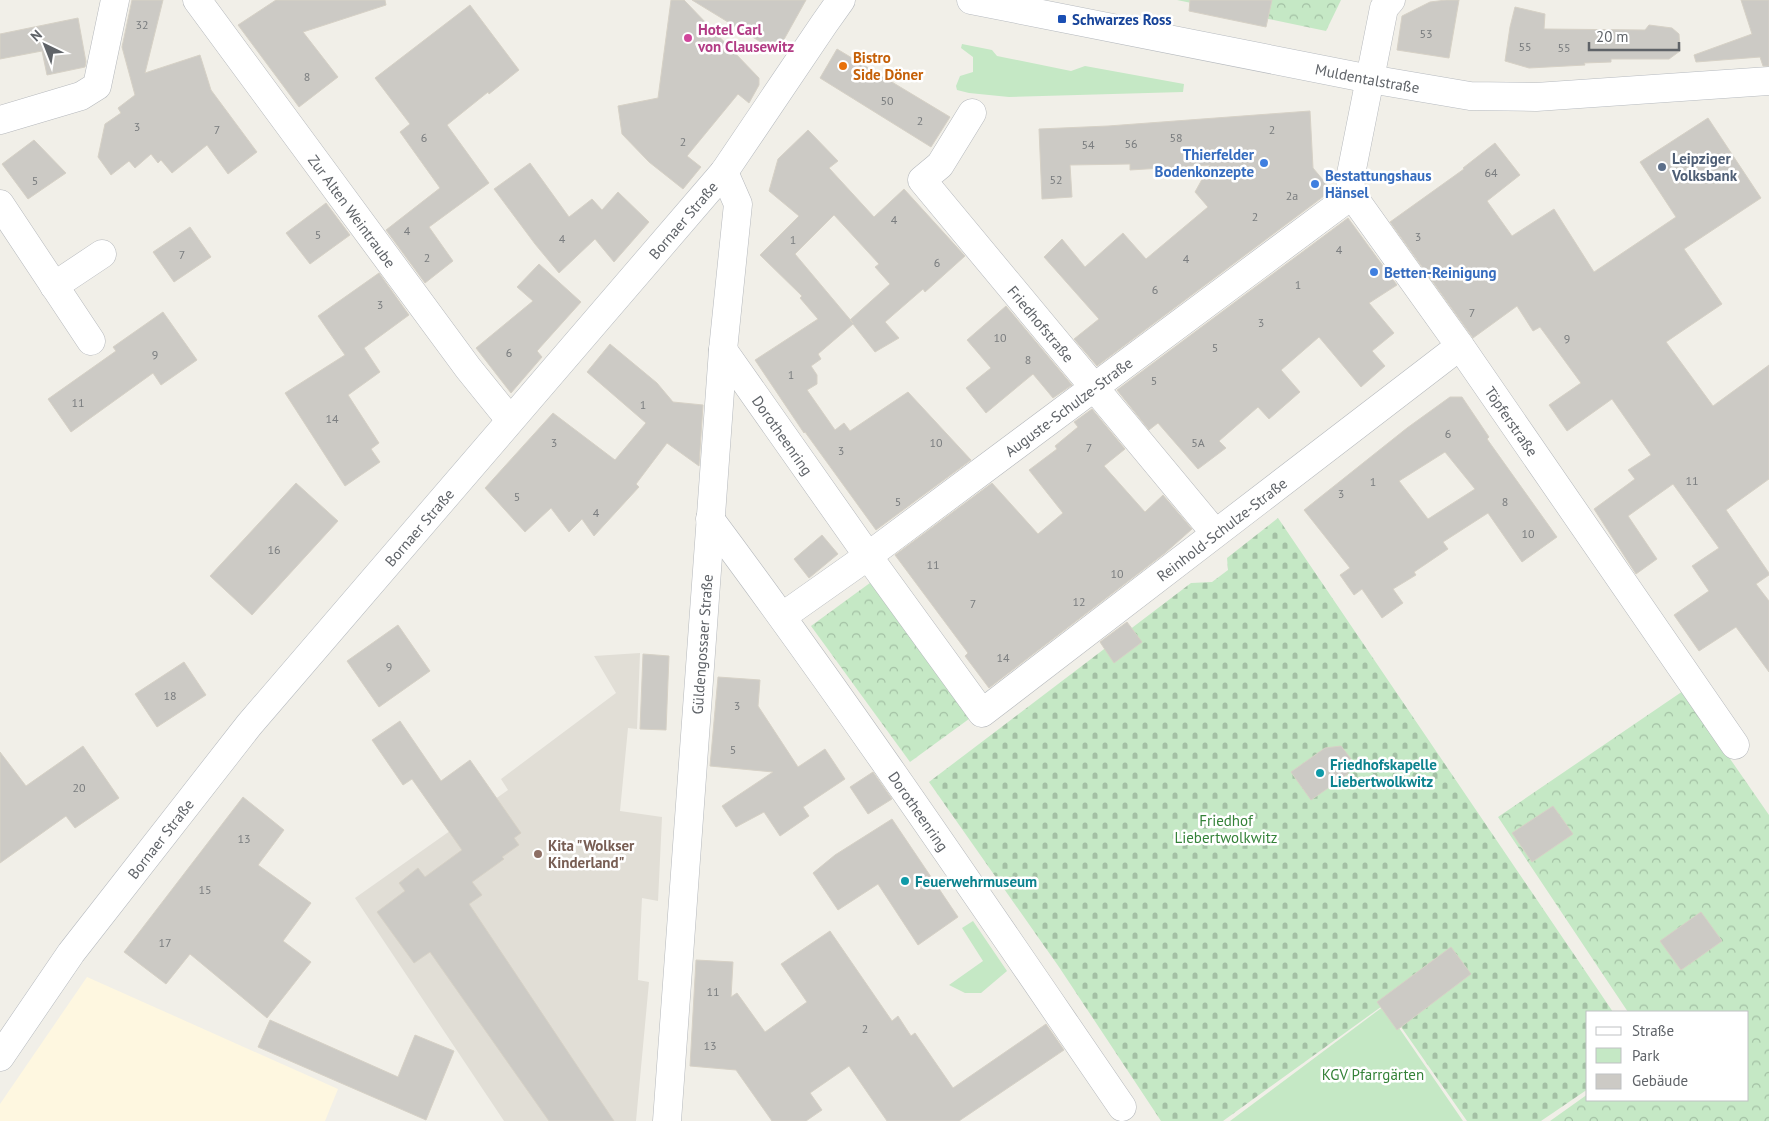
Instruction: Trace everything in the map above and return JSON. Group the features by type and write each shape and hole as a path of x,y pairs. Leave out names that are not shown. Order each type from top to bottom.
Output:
{"street":[{"path":"0,120 81,96 97,86 115,0"},
{"name":"Zur Alten Weintraube","path":"197,0 468,368 510,420"},
{"name":"Bornaer Straße","path":"0,1057 71,953 249,725 724,172 842,0"},
{"name":"Muldentalstraße","path":"971,0 1370,79 1470,96 1536,97 1769,80"},
{"path":"1352,195 1350,179 1384,8 1391,0"},
{"name":"Friedhofstraße","path":"972,113 940,165 922,180 1215,533"},
{"name":"Güldengossaer Straße","path":"667,1121 723,350 738,204 724,172"},
{"name":"Töpferstraße","path":"1352,195 1460,346 1735,745"},
{"name":"Auguste-Schulze-Straße","path":"782,616 868,556 1352,195"},
{"path":"0,204 91,341"},
{"path":"54,286 102,254"},
{"name":"Reinhold-Schulze-Straße","path":"982,713 1460,346"},
{"name":"Dorotheenring","path":"723,350 868,556 982,713"},
{"name":"Dorotheenring","path":"710,519 782,616 904,788 1122,1107"}],"shaded area":[{"name":"Kita \"Wolkser Kinderland\"","path":"640,653 637,729 628,728 620,811 662,817 658,901 642,898 638,980 649,982 636,1121 504,1121 355,898 508,790 501,779 616,693 594,656"},
{"path":"87,977 338,1089 325,1121 0,1121 0,1104"}],"green space":[{"path":"1177,0 1341,0 1326,31"},
{"path":"962,44 992,50 997,56 1071,71 1085,66 1184,84 1183,92 1009,97 969,93 957,90 956,86 960,76 973,72 973,57 961,48"},
{"name":"Friedhof Liebertwolkwitz","path":"1278,518 1612,1011 1586,1011 1586,1090 1541,1121 1467,1121 1385,1004 1223,1121 1161,1121 1059,967 929,782 1191,583 1212,582 1228,570 1227,558"},
{"path":"874,580 973,716 910,762 811,626"},
{"path":"1683,691 1769,815 1769,1121 1550,1121 1586,1095 1586,1101 1749,1101 1749,1011 1627,1011 1498,817"},
{"path":"973,921 1007,971 981,993 965,993 949,985 983,961 962,928"},
{"name":"KGV Pfarrgärten","path":"1384,1006 1463,1121 1230,1121"}],"building":[{"path":"132,0 163,0 145,73 200,55 211,90 257,152 228,174 207,145 172,173 161,160 158,163 151,154 135,168 129,161 111,175 98,157 105,124 121,113 118,108 135,95 122,47"},
{"path":"276,0 385,0 386,5 303,32 338,77 299,107 238,25"},
{"path":"671,0 684,0 759,78 759,85 749,103 738,94 687,156 701,167 683,189 649,162 622,134 618,106 658,98"},
{"path":"692,0 806,0 777,52"},
{"path":"1190,0 1272,0 1266,27 1189,11"},
{"path":"1459,0 1449,58 1397,50 1402,16 1430,2"},
{"path":"1741,0 1769,0 1769,66 1763,66 1760,57 1696,62 1694,55 1752,34"},
{"path":"470,5 519,70 447,125 489,183 429,227 453,261 425,283 386,230 440,188 400,132 410,124 375,78"},
{"path":"1515,7 1545,14 1544,29 1645,30 1649,25 1672,28 1679,34 1680,51 1669,59 1611,59 1611,62 1584,63 1585,65 1529,68 1505,61"},
{"path":"78,18 86,62 85,67 47,75 42,51 0,59 0,34"},
{"path":"837,49 950,117 931,147 820,78"},
{"path":"1310,111 1313,168 1328,186 1325,188 1328,193 1097,366 1074,339 1099,319 1044,257 1062,239 1085,267 1123,233 1146,259 1208,207 1195,192 1210,165 1130,170 1130,164 1070,165 1072,197 1042,199 1039,129 1108,126"},
{"path":"1708,118 1761,198 1684,249 1722,304 1666,342 1713,406 1769,365 1769,479 1726,510 1769,573 1769,575 1756,584 1769,601 1769,672 1736,627 1699,651 1674,615 1709,591 1692,566 1719,548 1673,484 1628,516 1657,559 1636,574 1594,509 1635,479 1628,470 1651,455 1612,399 1567,431 1549,405 1581,383 1540,327 1533,331 1517,306 1473,338 1390,222 1464,169 1495,143 1520,175 1487,201 1512,236 1554,209 1594,272 1676,217 1640,162"},
{"path":"808,130 838,161 829,168 874,217 904,189 965,256 925,292 923,289 885,322 899,338 875,352 853,324 818,354 821,359 811,366 817,375 817,384 807,390 835,430 844,423 850,431 908,392 971,460 876,530 804,433 755,360 818,319 800,298 802,296 760,255 799,216 769,191 778,159","holes":["834,215 879,264 875,267 890,284 850,320 795,254"]},
{"path":"34,140 66,173 28,199 2,164"},
{"path":"530,163 569,217 592,199 602,210 618,192 649,222 614,262 595,239 559,273 494,189"},
{"path":"326,203 350,235 310,264 286,233"},
{"path":"1348,218 1397,285 1369,303 1394,333 1372,351 1385,366 1361,387 1319,337 1281,370 1300,392 1269,419 1258,407 1219,441 1226,448 1198,469 1158,423 1149,430 1117,390"},
{"path":"190,227 211,257 174,282 153,252"},
{"path":"539,264 581,302 537,351 542,357 511,393 476,348 533,301 517,287"},
{"path":"379,273 409,315 364,348 380,372 348,395 379,443 371,449 380,462 345,486 285,393 345,355 318,316"},
{"path":"1006,306 1072,385 1053,398 1033,374 986,413 966,388 991,368 967,340"},
{"path":"163,312 197,360 161,385 153,373 71,432 48,399 116,351 113,347"},
{"path":"610,344 657,383 673,402 703,405 699,466 667,443 636,484 639,487 594,536 582,519 569,532 551,508 525,532 485,488 553,413 615,460 646,423 587,372"},
{"path":"1450,397 1462,397 1489,437 1487,439 1557,537 1522,562 1488,513 1443,542 1448,549 1414,572 1416,575 1393,589 1403,603 1382,618 1362,589 1354,595 1340,575 1350,568 1304,510 1407,428","holes":["1445,452 1475,489 1428,519 1399,481"]},
{"path":"1092,409 1125,449 1104,466 1145,512 1163,495 1192,529 1165,553 989,688 965,656 968,653 895,555 992,483 1038,534 1063,513 1029,470 1057,449 1055,446 1078,427 1074,422"},
{"path":"296,483 338,521 252,615 210,576"},
{"path":"822,535 838,554 809,578 794,559"},
{"path":"1127,622 1142,642 1114,663 1100,642"},
{"path":"398,625 430,671 379,707 347,661"},
{"path":"643,654 669,656 666,730 640,729"},
{"path":"184,662 206,695 157,727 135,694"},
{"path":"718,677 760,680 758,706 798,767 825,749 845,779 803,807 809,816 780,836 764,812 736,827 722,806 773,772 710,766"},
{"path":"400,721 441,781 470,760 521,833 514,838 519,845 502,857 504,859 472,882 482,895 469,904 614,1121 549,1121 430,952 414,963 377,912 405,891 399,883 418,868 425,877 462,850 412,779 403,785 372,740"},
{"path":"83,746 119,798 75,828 66,816 0,863 0,752 26,786"},
{"name":"Friedhofskapelle Liebertwolkwitz","path":"1341,746 1351,759 1348,774 1311,800 1291,772 1325,748"},
{"path":"873,772 892,799 868,814 850,787"},
{"path":"243,797 284,830 258,865 311,903 283,941 311,962 267,1018 190,954 166,984 124,952"},
{"path":"1553,806 1573,834 1532,862 1512,833"},
{"name":"Feuerwehrmuseum","path":"892,819 958,917 918,945 878,884 838,910 813,873 835,855"},
{"path":"1701,912 1722,941 1681,970 1660,941"},
{"path":"830,931 892,1021 898,1016 911,1036 915,1033 953,1088 1046,1024 1064,1050 959,1121 887,1121 849,1066 810,1093 822,1110 806,1121 772,1121 736,1070 690,1066 696,960 733,962 731,997 737,993 765,1032 807,1002 781,964"},
{"path":"1451,947 1471,974 1397,1030 1377,1002"},
{"path":"270,1020 398,1077 415,1035 454,1051 426,1120 258,1047"}],"place":[{"name":"Schwarzes Ross","path":"1062,19"},
{"name":"Hotel Carl von Clausewitz","path":"688,38"},
{"name":"Bistro Side Döner","path":"843,66"},
{"name":"Thierfelder Bodenkonzepte","path":"1264,163"},
{"name":"Leipziger Volksbank","path":"1662,167"},
{"name":"Bestattungshaus Hänsel","path":"1315,184"},
{"name":"Betten-Reinigung","path":"1374,272"},
{"name":"Friedhofskapelle Liebertwolkwitz","path":"1320,773"},
{"name":"Kita \"Wolkser Kinderland\"","path":"538,854"},
{"name":"Feuerwehrmuseum","path":"905,881"}]}
